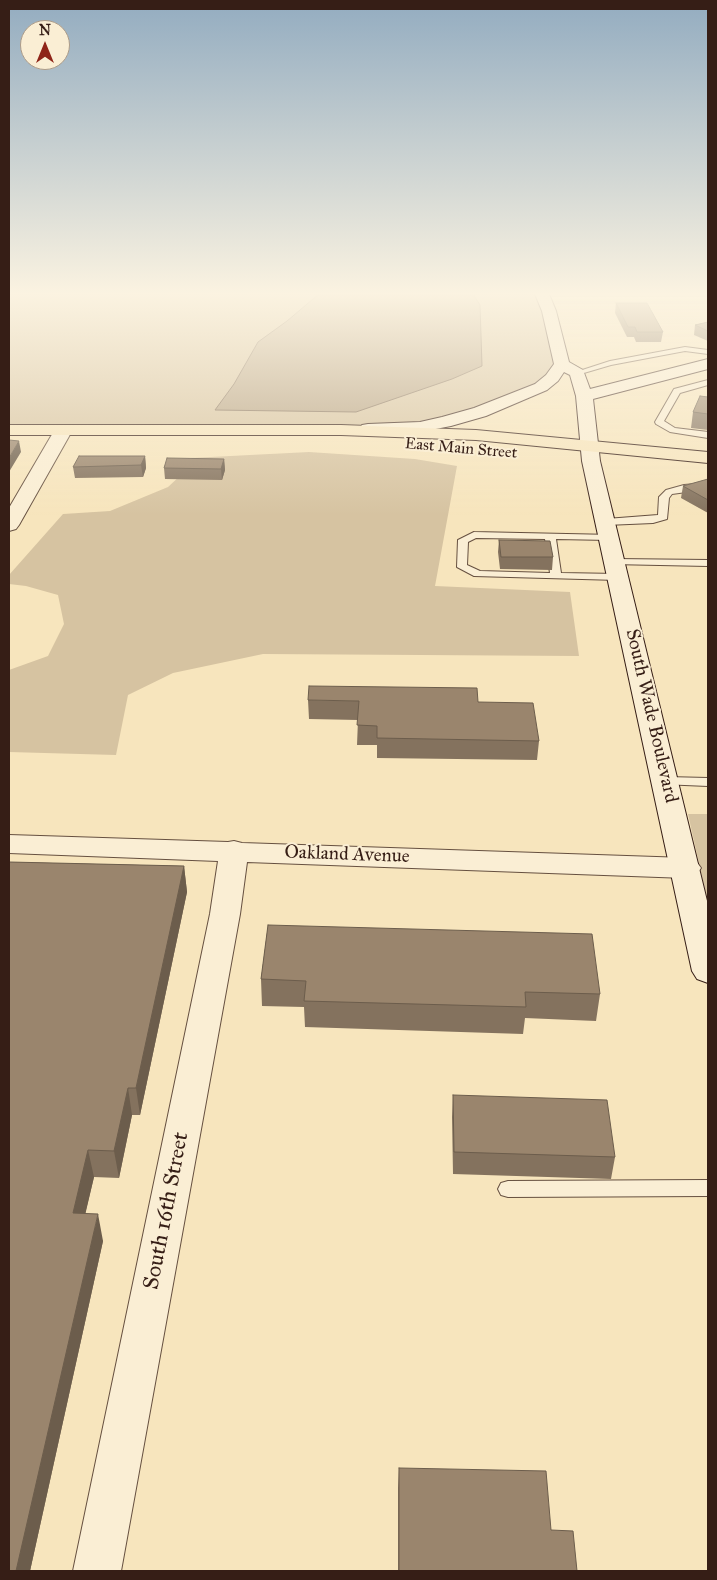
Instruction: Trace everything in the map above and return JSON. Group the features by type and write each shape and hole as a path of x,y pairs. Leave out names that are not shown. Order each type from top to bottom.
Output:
{"highway":[{"name":"East Main Street","path":"9,430 341,430 476,435 708,472"},
{"name":"East Main Street","path":"213,431 708,458"}],"street":[{"path":"341,430 420,427 445,422 480,412 540,386 552,378 559,368"},
{"path":"568,368 577,373 581,368"},
{"path":"584,396 694,368"},
{"name":"South Wade Boulevard","path":"577,373 584,396 590,453 686,868 708,972"},
{"path":"9,525 63,431"},
{"name":"Oakland Avenue","path":"9,844 234,850 686,868"},
{"name":"South 16th Street","path":"98,1571 225,914 234,850"}],"lane":[{"path":"577,373 594,368"},
{"path":"708,382 677,391 659,422 664,427 673,430 708,435"},
{"path":"708,486 684,488 669,492 664,497 663,517 608,530 550,536 474,535 463,540 462,567 468,571 492,575 556,576 708,563"},
{"path":"550,536 556,576"},
{"path":"666,781 708,782"},
{"path":"508,1189 708,1188"}],"shaded area":[{"path":"9,368 559,368 541,387 420,427 9,430"},
{"path":"243,368 478,368 452,379 356,412 215,410"},
{"path":"309,452 415,459 457,466 435,586 570,592 579,656 263,654 173,673 128,695 116,755 9,752 9,670 48,656 64,624 58,595 26,586 9,584 9,575 63,514 110,511 168,487 182,474 171,459"},
{"path":"688,814 708,814 708,904"}],"building":[{"path":"700,396 708,397 708,414 693,412"},
{"path":"9,440 19,441 9,458"},
{"path":"79,456 145,456 141,465 73,467"},
{"path":"167,458 224,459 221,469 164,468"},
{"path":"708,479 708,500 683,486"},
{"path":"499,540 550,541 553,557 501,557"},
{"path":"309,686 477,688 478,702 533,703 539,741 377,738 377,726 357,725 359,701 308,700"},
{"path":"9,862 184,866 136,1088 128,1088 114,1151 88,1150 73,1213 98,1214 16,1571 9,1571"},
{"path":"268,925 592,934 600,994 525,992 526,1007 304,1001 306,981 261,979"},
{"path":"453,1095 607,1100 615,1157 454,1152"},
{"path":"399,1468 546,1471 551,1530 573,1531 577,1571 399,1571"}]}
